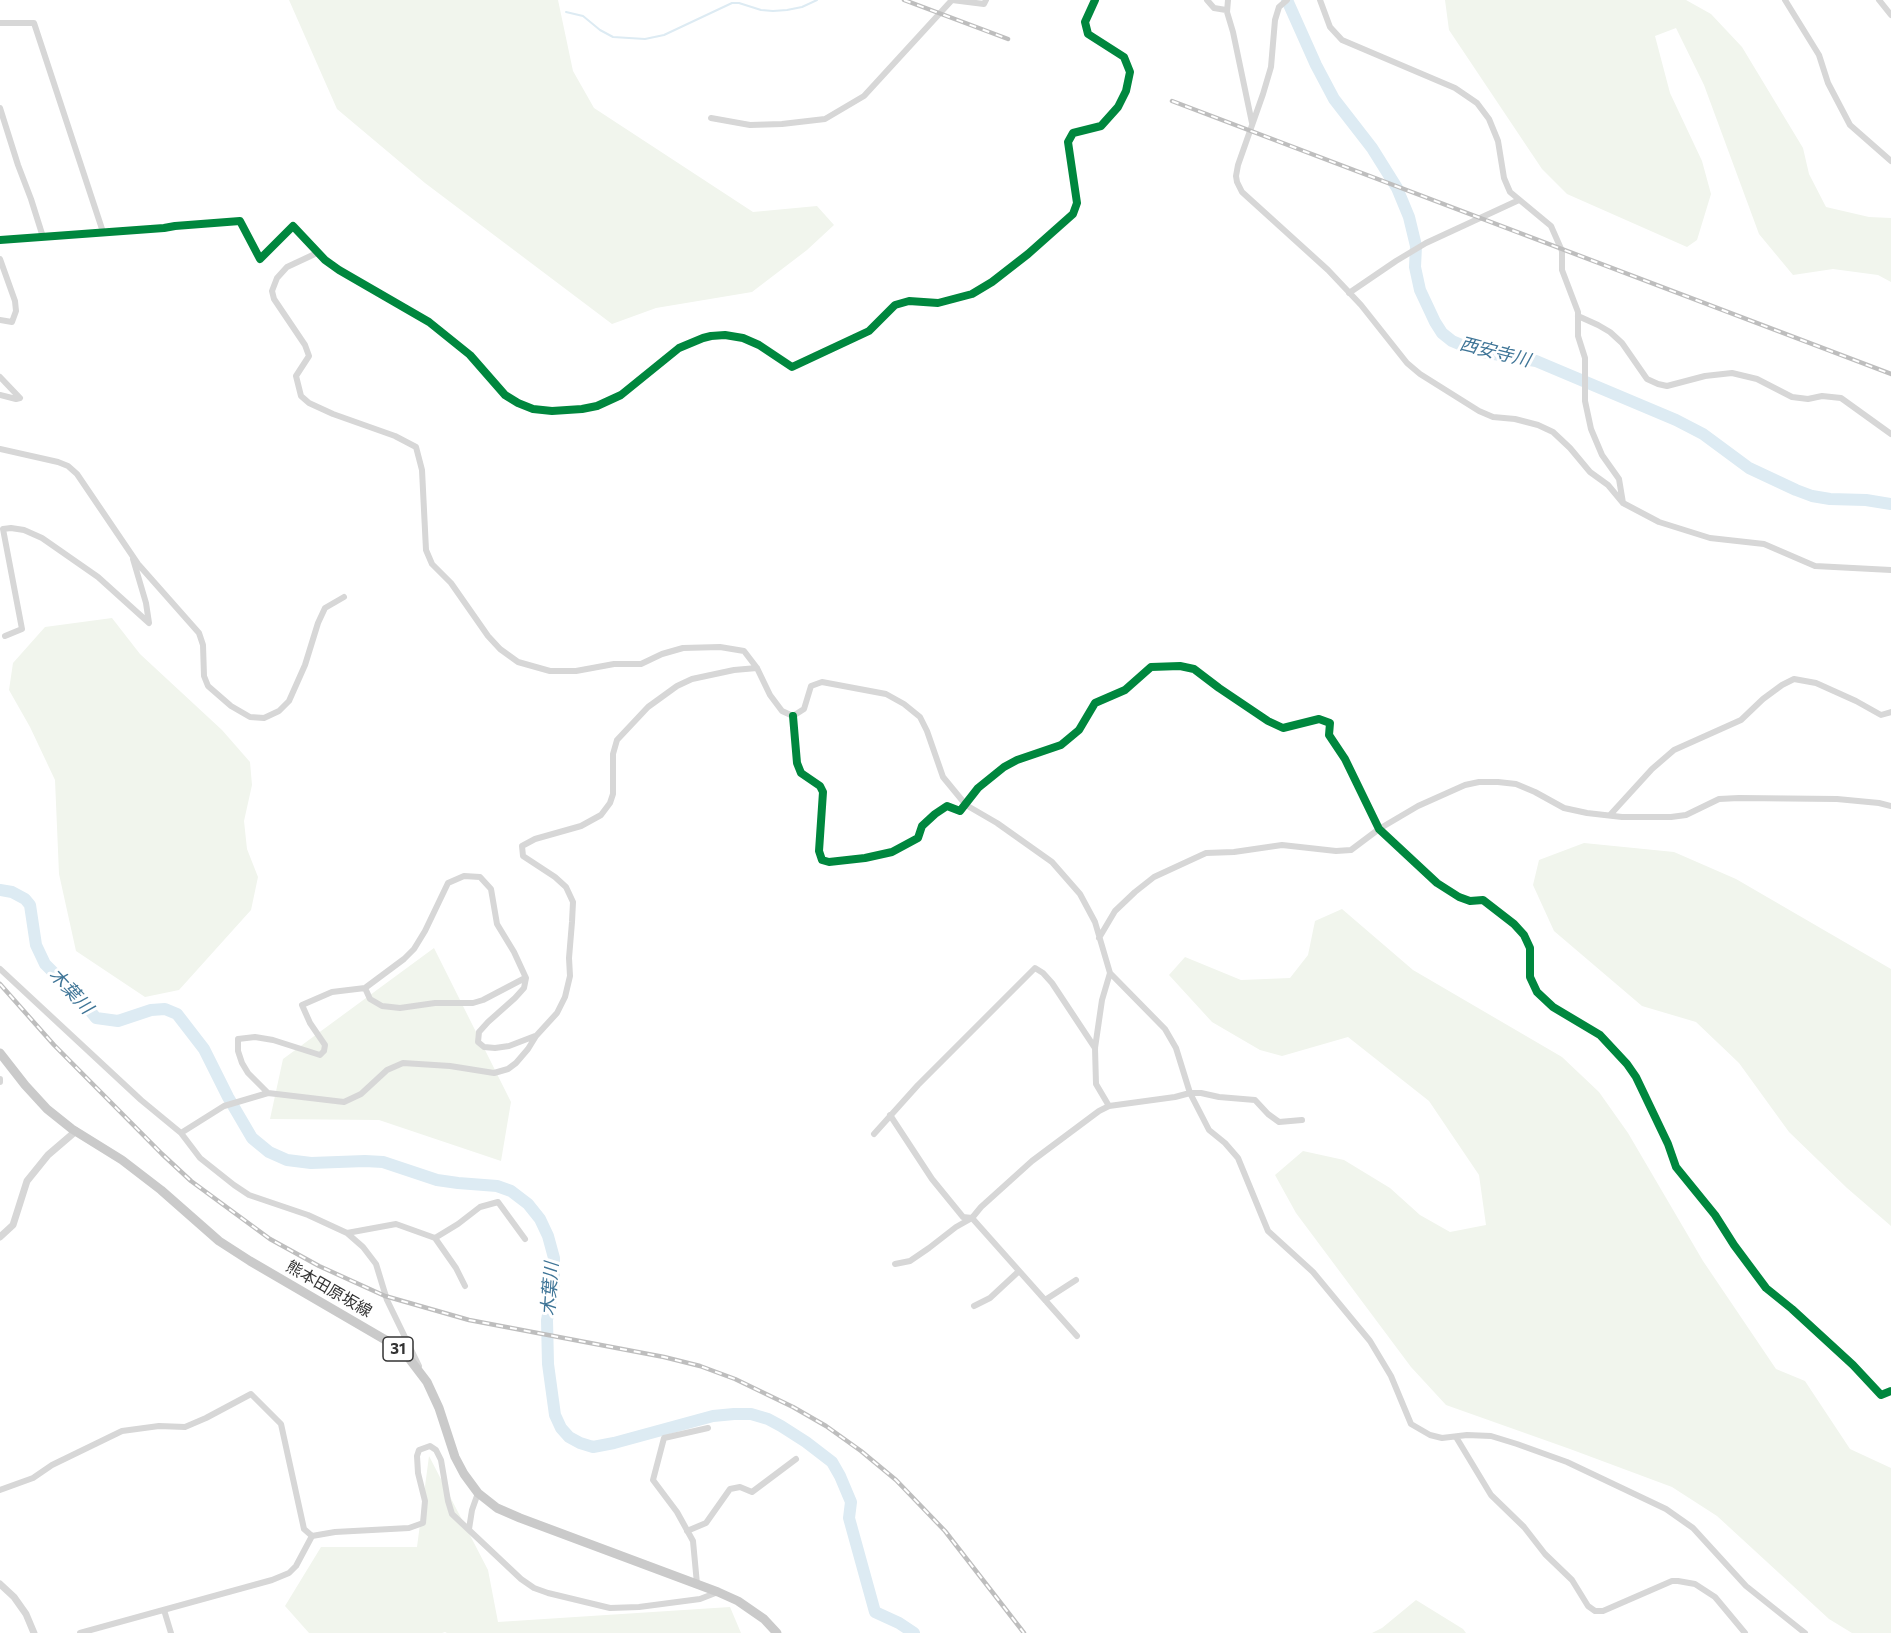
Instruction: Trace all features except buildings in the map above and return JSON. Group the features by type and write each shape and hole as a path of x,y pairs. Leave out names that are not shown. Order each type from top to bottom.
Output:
{"main road":[{"name":"熊本田原坂線","path":"0,1053 47,1108 160,1190 219,1241 389,1342 408,1357 427,1382 439,1408 455,1457 464,1474 478,1493 498,1508 718,1592 738,1601 764,1619 777,1633"}],"street":[{"path":"711,118 750,125 825,119 864,96 952,0 984,4 986,0"},
{"path":"0,240 240,221 260,259 293,226 317,253 339,270 429,322 470,355 505,395 533,409 552,411 597,406 621,395 679,348 711,336 725,335 743,338 759,345 792,367 869,331 895,305 909,301 938,303 972,294 992,282 1028,254 1073,214 1077,204 1068,142 1073,133 1101,126 1118,107 1126,91 1130,72 1124,57 1088,34 1085,22 1095,0"},
{"path":"1207,0 1214,8 1227,12"},
{"path":"1228,0 1227,12 1252,124"},
{"path":"1287,0 1279,7 1275,20 1270,67 1236,176 1242,192 1320,262 1420,374 1479,411 1493,417 1515,419 1538,425 1553,432 1590,472 1608,485 1623,503 1659,522 1710,538 1764,544 1815,566 1891,570"},
{"path":"1320,0 1330,27 1342,40 1455,88 1477,103 1489,119 1498,141 1504,178 1510,192 1551,226 1562,251 1562,270 1578,312 1578,336 1585,358 1585,401 1591,429 1602,455 1619,479 1623,503"},
{"path":"1785,0 1819,56 1827,83 1850,124 1891,161"},
{"path":"1879,0 1891,15"},
{"path":"0,23 34,23 103,232"},
{"path":"0,108 18,165 32,199 42,237"},
{"path":"1349,293 1426,243 1519,200"},
{"path":"317,253 287,267 277,278 272,291 274,298 305,345 309,356 296,376 301,396 309,403 333,414 395,436 416,447 422,470 426,550 432,564 451,583 488,636 500,649 518,662 550,671 576,671 614,664 641,664 682,648 720,647 744,651 757,668 770,695 782,711 793,716"},
{"path":"0,259 16,311 12,322 0,320"},
{"path":"1578,316 1610,332 1622,344 1647,379 1658,384 1666,386 1705,376 1732,373 1757,379 1792,397 1841,398 1891,434"},
{"path":"0,377 20,398 0,395"},
{"path":"0,449 68,466 85,483 154,583 199,633 203,645 204,676 208,686 231,706 250,717 264,718 279,711 289,701 305,665 325,608 344,597"},
{"path":"5,636 22,629 3,530 11,528 24,530 42,538 98,577 149,623 146,603 131,552"},
{"path":"793,716 797,763 801,773 820,786 823,792 819,851 822,860 829,862 892,852 918,838 922,826 935,814 947,806 960,811 978,788 1004,767 1017,760 1061,745 1073,736 1095,703 1125,690 1151,667 1180,666 1194,669 1218,688 1268,721 1283,728 1319,720 1330,723 1329,735 1345,759 1379,829 1437,883 1459,897 1470,901 1483,900 1514,924 1524,935 1530,948 1530,977 1537,992 1553,1007 1600,1035 1627,1064 1636,1077 1668,1144 1676,1167 1715,1215 1766,1288 1853,1365 1881,1395 1891,1391"},
{"path":"181,1133 224,1106 268,1093 344,1102 361,1094 387,1070 403,1063 450,1066 494,1073 508,1069 516,1063 557,1013 566,997 570,976 568,958 573,902 566,887 523,856 522,846 582,826 601,816 613,794 613,754 617,740 648,707 677,686 692,679 734,670 757,668"},
{"path":"1610,815 1674,750 1741,720 1773,692 1794,679 1816,683 1881,715 1891,712"},
{"path":"793,716 804,709 812,686 822,682 886,694 904,704 920,717 943,777 966,805 997,823 1052,862 1080,894 1095,922 1110,974 1165,1029 1176,1048 1190,1093 1209,1130 1238,1158 1268,1231 1313,1272 1370,1341 1391,1376 1411,1424 1430,1435 1442,1438 1491,1436 1517,1444 1567,1462 1666,1509 1693,1528 1746,1586 1805,1633"},
{"path":"1099,938 1115,911 1135,892 1154,877 1206,853 1282,844 1336,851 1351,850 1379,829 1418,806 1465,785 1479,782 1516,784 1564,808 1610,815 1671,817 1686,815 1719,800 1739,798 1828,799 1891,806"},
{"path":"268,1093 248,1073 242,1063 237,1051 238,1039 255,1037 273,1040 320,1055 325,1046 310,1023 302,1005 332,992 365,988 404,959 414,949 425,930 448,883 464,876 480,877 490,889 497,924 526,978 524,988 478,1032 478,1042 484,1047 495,1048 536,1036"},
{"path":"874,1134 1035,968 1052,983 1095,1048"},
{"path":"0,969 141,1101 181,1133 200,1158 249,1195 308,1215 347,1233 363,1247 376,1264 387,1300 427,1382"},
{"path":"1109,1106 1096,1084 1095,1048 1102,1000 1110,974"},
{"path":"365,988 370,999 382,1006 400,1008 435,1003 473,1003 526,978"},
{"path":"895,1264 910,1261 972,1218 1032,1161 1109,1106 1201,1093 1255,1100 1279,1122 1302,1120"},
{"path":"890,1115 932,1179 963,1217 972,1218 1077,1336"},
{"path":"0,1238 12,1225 27,1181 48,1155 76,1131"},
{"path":"435,1238 480,1207 498,1202 525,1239"},
{"path":"347,1233 396,1224 435,1238 456,1268 465,1286"},
{"path":"974,1306 990,1298 1018,1272"},
{"path":"1045,1300 1076,1280"},
{"path":"0,1490 33,1478 52,1465 122,1431 159,1426 185,1427 251,1394 281,1424 304,1529 312,1536"},
{"path":"697,1584 693,1541 677,1512 653,1480 664,1438 708,1428"},
{"path":"1456,1437 1491,1495 1524,1527 1545,1554 1572,1580 1588,1606 1595,1611 1603,1611 1671,1581 1678,1581 1695,1584 1715,1597 1745,1633"},
{"path":"312,1536 335,1532 409,1528 423,1523 425,1501 418,1473 417,1456 419,1450 430,1446 436,1450 441,1460 452,1514 521,1579 534,1588 612,1608 700,1599 718,1592"},
{"path":"687,1530 706,1523 730,1489 740,1487 752,1492 796,1459"},
{"path":"468,1529 478,1493"},
{"path":"80,1633 272,1580 289,1573 296,1566 312,1536"},
{"path":"0,1584 20,1605 34,1633"},
{"path":"164,1610 171,1633"}],"shaded area":[{"path":"289,0 558,0 573,71 594,108 753,212 817,206 834,225 807,250 752,292 656,308 612,324 425,183 337,109"},
{"path":"1445,0 1686,0 1711,14 1742,47 1803,148 1809,174 1826,207 1869,217 1891,218 1891,282 1878,275 1833,269 1793,275 1759,234 1704,85 1676,28 1655,36 1670,93 1702,161 1711,194 1697,240 1687,247 1567,194 1542,169 1449,30"},
{"path":"112,618 140,654 222,730 250,762 252,785 244,821 247,849 258,877 251,910 179,990 145,997 76,951 59,874 55,780 30,727 9,690 13,663 45,627"},
{"path":"1584,843 1674,852 1736,879 1891,969 1891,1226 1847,1188 1789,1132 1739,1063 1696,1022 1642,1006 1554,931 1533,885 1539,860"},
{"path":"1342,909 1413,970 1562,1057 1599,1092 1628,1133 1703,1261 1776,1369 1805,1381 1850,1449 1891,1468 1891,1633 1852,1633 1829,1619 1717,1516 1672,1487 1446,1405 1411,1367 1296,1213 1275,1175 1303,1151 1344,1160 1390,1188 1420,1215 1450,1232 1486,1225 1479,1175 1429,1101 1348,1037 1282,1056 1260,1050 1212,1022 1169,975 1185,957 1241,980 1290,978 1308,955 1315,921"},
{"path":"434,948 511,1102 501,1161 379,1120 270,1119 283,1059"},
{"path":"429,1456 488,1570 498,1622 730,1607 741,1633 309,1633 285,1606 321,1547 417,1547"},
{"path":"1416,1600 1466,1633 1372,1633 1382,1628"}],"waterway":[{"path":"566,12 583,16 613,37 645,39 664,35 732,3 773,11 802,7 817,0"},
{"name":"西安寺川","path":"1287,0 1334,99 1372,148 1397,188 1409,217 1416,246 1415,267 1420,290 1442,333 1452,341 1476,351 1536,361 1676,420 1703,434 1749,468 1796,490 1830,499 1866,500 1891,504"},
{"name":"木葉川","path":"0,890 12,892 25,899 30,905 36,945 45,964 96,1018 118,1021 151,1010 165,1009 177,1014 204,1049 252,1138 269,1152 287,1160 311,1163 383,1162 437,1180 497,1186 511,1191 528,1204 540,1219 554,1258 554,1283 547,1320 548,1364 555,1415 561,1428 569,1437 593,1447 713,1416 734,1414 751,1414 781,1426 832,1462 851,1502 849,1518 875,1612 914,1633"}],"railway":[{"path":"904,0 1008,39"},
{"path":"1172,101 1891,374"},
{"path":"0,984 54,1045 162,1154 191,1181 270,1239 319,1266 385,1296 469,1320 700,1366 735,1379 793,1407 826,1426 896,1480 945,1531 1024,1633"}],"cycle path":[{"path":"0,240 240,221 260,259 293,226 325,260 429,322 470,355 505,395 533,409 552,411 597,406 621,395 679,348 711,336 725,335 743,338 759,345 792,367 869,331 895,305 909,301 938,303 972,294 992,282 1028,254 1073,214 1077,203 1068,142 1073,133 1101,126 1118,107 1126,91 1130,72 1124,57 1088,34 1085,22 1095,0"},
{"path":"793,716 797,763 801,773 820,786 823,792 819,851 822,860 829,862 892,852 918,838 922,826 935,814 947,806 960,811 978,788 1004,767 1017,760 1061,745 1079,730 1095,703 1125,690 1151,667 1180,666 1194,669 1268,721 1283,728 1319,719 1330,723 1329,735 1345,759 1379,829 1437,883 1459,897 1470,901 1483,900 1514,924 1524,935 1530,948 1530,977 1537,992 1553,1007 1600,1035 1627,1064 1636,1077 1668,1144 1676,1167 1715,1215 1766,1288 1853,1365 1881,1395 1891,1391"}]}
